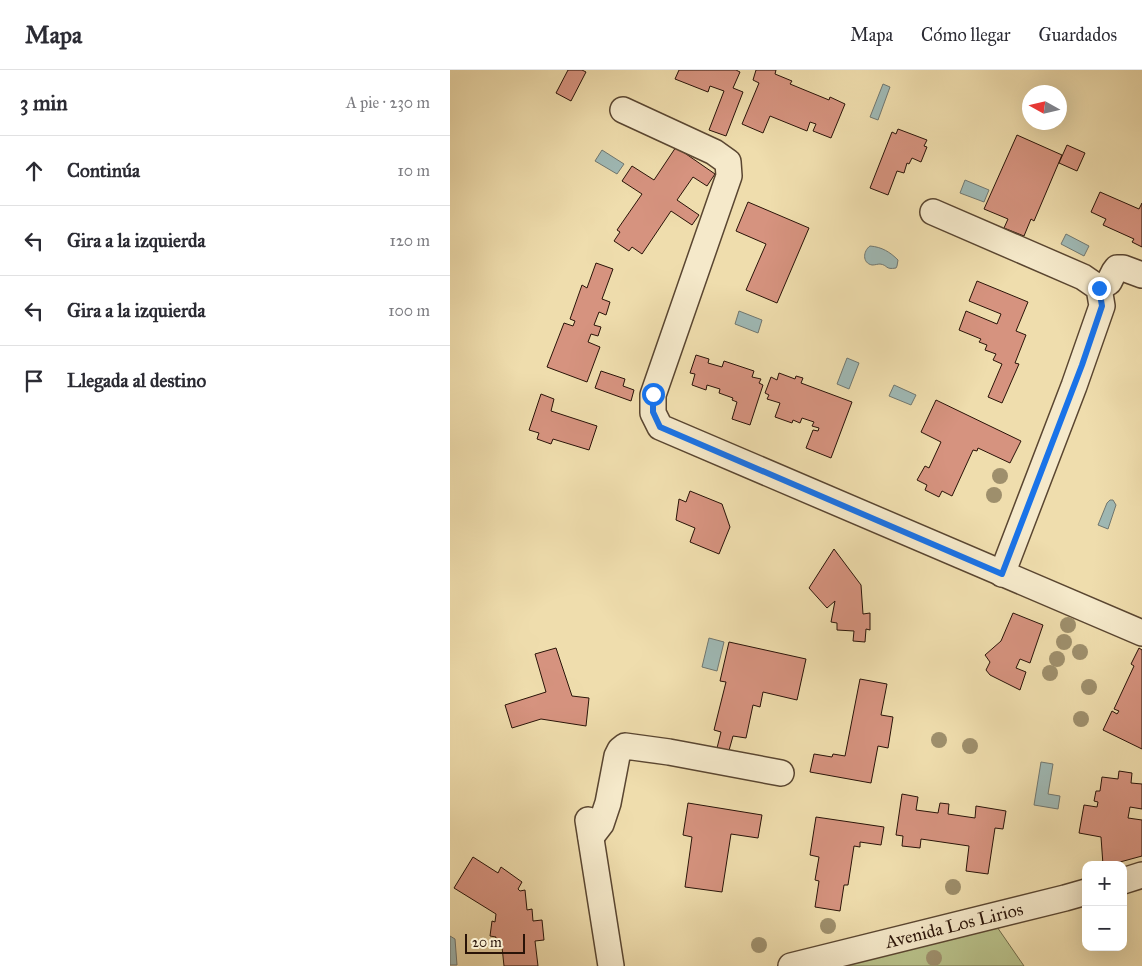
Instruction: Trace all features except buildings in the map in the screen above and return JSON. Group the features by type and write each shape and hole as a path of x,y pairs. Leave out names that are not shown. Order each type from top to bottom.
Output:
{"street":[{"path":"623,110 714,152 728,162 729,176 653,394 653,412 660,427 1142,633"},
{"path":"933,212 1083,277 1099,288 1102,306 1074,386 1002,574"},
{"path":"1099,288 1109,282 1118,268 1142,275"},
{"path":"611,966 589,827 601,824 608,803 617,756 620,750 625,746 669,752 781,773"},
{"path":"1127,880 1142,875"},
{"name":"Avenida Los Lirios","path":"791,966 1082,893"}],"green space":[{"path":"995,924 1024,966 836,966"}],"water":[{"path":"883,84 890,87 878,120 870,117"},
{"path":"602,150 624,164 617,174 595,161"},
{"path":"965,180 989,190 984,202 960,193"},
{"path":"1066,234 1089,246 1084,256 1061,244"},
{"path":"870,246 889,252 895,257 898,260 896,268 888,268 880,264 872,265 866,262 866,251"},
{"path":"739,311 762,320 758,333 735,324"},
{"path":"847,358 859,363 849,389 837,384"},
{"path":"894,385 916,395 911,405 889,396"},
{"path":"1110,500 1113,500 1116,505 1108,529 1098,525"},
{"path":"709,638 724,642 717,671 702,667"},
{"path":"1041,762 1053,764 1048,794 1060,796 1058,809 1034,805"},
{"path":"450,936 455,939 457,965 450,965"}],"route":[{"path":"653,394 653,412 660,427 1002,574 1082,365 1102,306 1099,288"}]}
